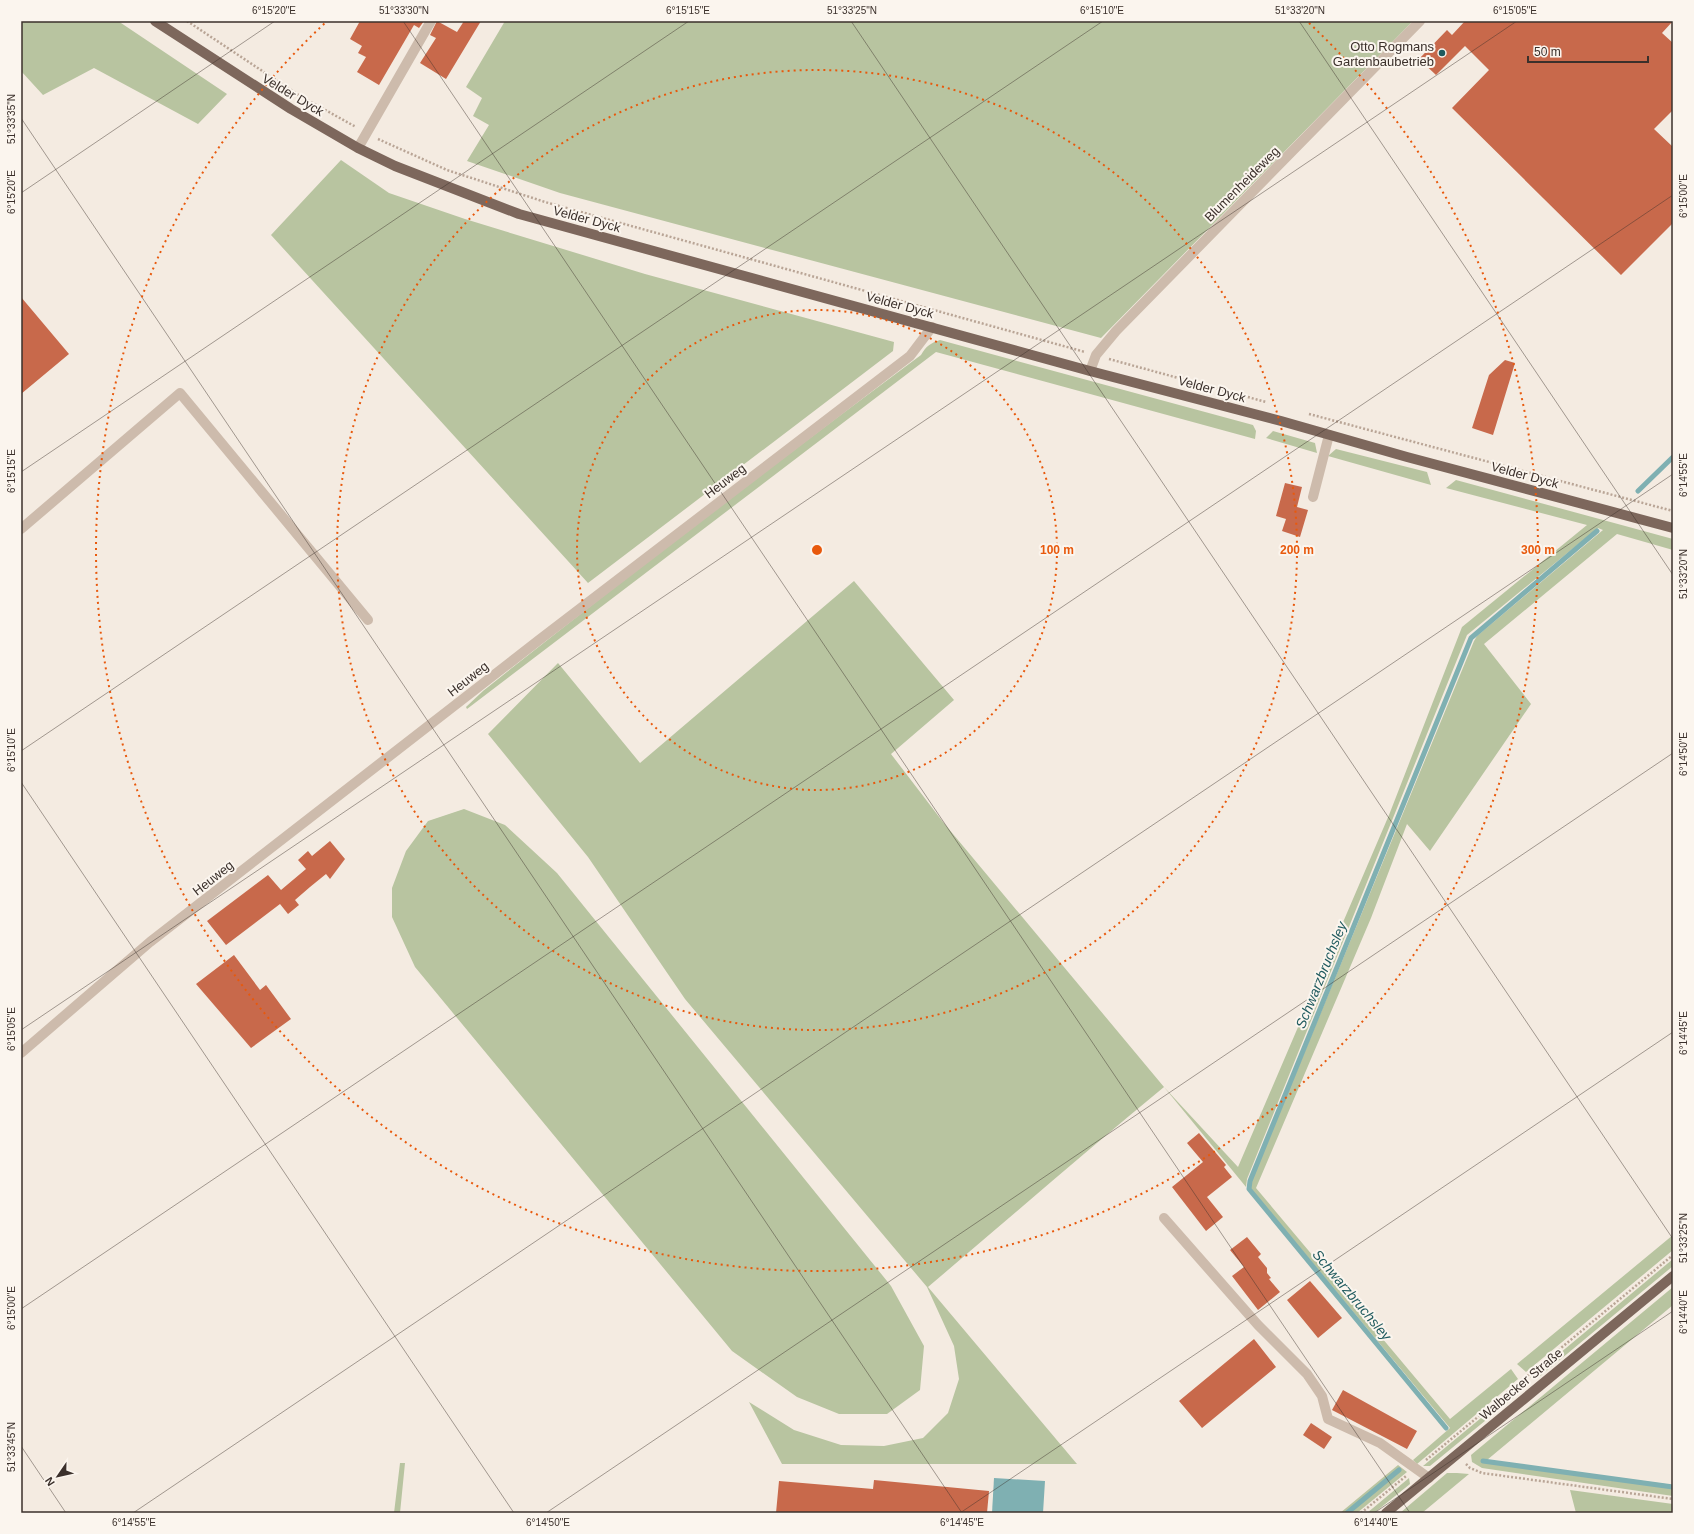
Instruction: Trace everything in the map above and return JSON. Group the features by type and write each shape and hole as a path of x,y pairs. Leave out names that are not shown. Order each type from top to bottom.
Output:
{"main road":[{"name":"Velder Dyck","path":"155,21 290,109 358,148 394,166 519,214 1090,371 1281,421 1407,458 1673,528"},
{"name":"Walbecker Straße","path":"1386,1513 1673,1276"}],"street":[{"path":"358,148 431,21"},
{"name":"Blumenheideweg","path":"1090,371 1096,355 1116,331 1420,21"},
{"name":"Heuweg","path":"21,1053 150,942 539,640 910,356 932,327"},
{"path":"21,529 180,393 368,620"},
{"path":"1312,497 1330,435"},
{"path":"1164,1218 1258,1325 1307,1374 1322,1396 1328,1419 1380,1444 1429,1478"}],"path":[{"path":"187,21 300,96 366,133 447,170 545,202 1272,404"},
{"path":"1303,412 1673,511"},
{"path":"1362,1513 1673,1254"},
{"path":"1458,1454 1470,1468 1482,1472 1673,1499"}],"green space":[{"path":"21,21 118,21 227,94 198,124 94,68 43,95 21,71"},
{"path":"505,21 1413,21 1101,338 560,193 467,161 489,125 473,116 482,98 466,87"},
{"path":"341,160 389,193 465,219 645,274 894,342 893,351 588,583 271,235"},
{"path":"940,340 1253,425 1256,431 1255,439 936,352 467,709 466,707 483,691 591,605 755,479 921,355 929,345"},
{"path":"1273,431 1315,443 1317,453 1266,438"},
{"path":"1336,449 1427,472 1431,485 1328,456"},
{"path":"1456,480 1673,539 1673,550 1617,534 1484,644 1531,704 1430,851 1407,824 1371,918 1256,1188 1450,1419 1511,1369 1518,1379 1417,1464 1413,1460 1450,1428 1251,1189 1251,1182 1474,641 1477,636 1603,530 1598,528 1467,635 1247,1179 1246,1187 1164,1087 1238,1167 1389,815 1462,627 1587,525 1446,488"},
{"path":"854,581 954,700 891,754 943,822 1164,1087 928,1287 1077,1464 782,1464 749,1402 794,1430 841,1445 884,1446 923,1438 948,1413 959,1379 954,1346 927,1287 685,999 588,857 488,734 558,663 640,763"},
{"path":"464,809 505,825 557,873 891,1286 924,1346 920,1390 887,1414 839,1414 797,1397 732,1351 415,967 392,917 392,888 406,851 428,821"},
{"path":"1673,1235 1673,1250 1526,1372 1517,1364"},
{"path":"1673,1259 1673,1266 1538,1378 1530,1378"},
{"path":"1673,1287 1673,1305 1487,1460 1673,1485 1673,1496 1482,1468 1472,1462 1471,1455"},
{"path":"1522,1384 1519,1393 1430,1466 1423,1466"},
{"path":"400,1463 405,1463 400,1513 394,1513"},
{"path":"1398,1465 1407,1472 1357,1513 1340,1513"},
{"path":"1447,1473 1469,1474 1422,1513 1400,1513"},
{"path":"1409,1478 1410,1484 1374,1513 1367,1513"},
{"path":"1570,1490 1673,1504 1673,1513 1576,1513"}],"water":[{"path":"994,1478 1045,1481 1043,1513 992,1513"}],"building":[{"path":"360,21 424,21 419,28 414,25 379,85 357,72 366,57 358,53 362,46 350,39"},
{"path":"437,21 457,32 464,21 481,21 446,79 420,63 436,38 430,35"},
{"path":"1465,21 1673,21 1662,33 1673,43 1673,110 1654,129 1673,147 1673,223 1621,275 1452,108 1489,70 1465,46 1436,75 1419,59 1447,30 1452,35"},
{"path":"21,297 69,354 21,394"},
{"path":"1505,360 1515,363 1493,435 1472,428 1489,375"},
{"path":"1285,483 1302,487 1297,507 1308,510 1300,537 1282,531 1286,519 1276,516"},
{"path":"330,841 345,859 330,879 326,874 310,887 295,900 299,905 288,914 280,904 226,945 207,921 268,875 281,890 306,869 298,860 308,851 312,856"},
{"path":"234,955 260,990 266,985 291,1019 251,1048 196,984"},
{"path":"1199,1133 1226,1165 1224,1167 1232,1177 1207,1197 1223,1217 1206,1231 1172,1187 1203,1162 1187,1143"},
{"path":"1247,1237 1261,1254 1258,1257 1267,1268 1267,1273 1271,1278 1269,1279 1280,1292 1258,1310 1232,1276 1244,1267 1230,1250"},
{"path":"1310,1281 1342,1318 1318,1338 1287,1300"},
{"path":"1254,1339 1276,1367 1202,1428 1179,1401"},
{"path":"1343,1390 1417,1431 1407,1449 1332,1410"},
{"path":"1311,1423 1332,1437 1324,1449 1303,1435"},
{"path":"874,1480 989,1491 987,1513 776,1513 779,1481 873,1489"}],"waterway":[{"name":"Schwarzbruchsley","path":"1638,491 1673,457"},
{"name":"Schwarzbruchsley","path":"1446,1428 1249,1189 1250,1181 1471,638 1597,531"},
{"path":"1483,1461 1673,1487"},
{"name":"Schwarzbruchsley","path":"1347,1513 1399,1470"}],"place":[{"name":"Otto Rogmans Gartenbaubetrieb","path":"1442,53"}]}
